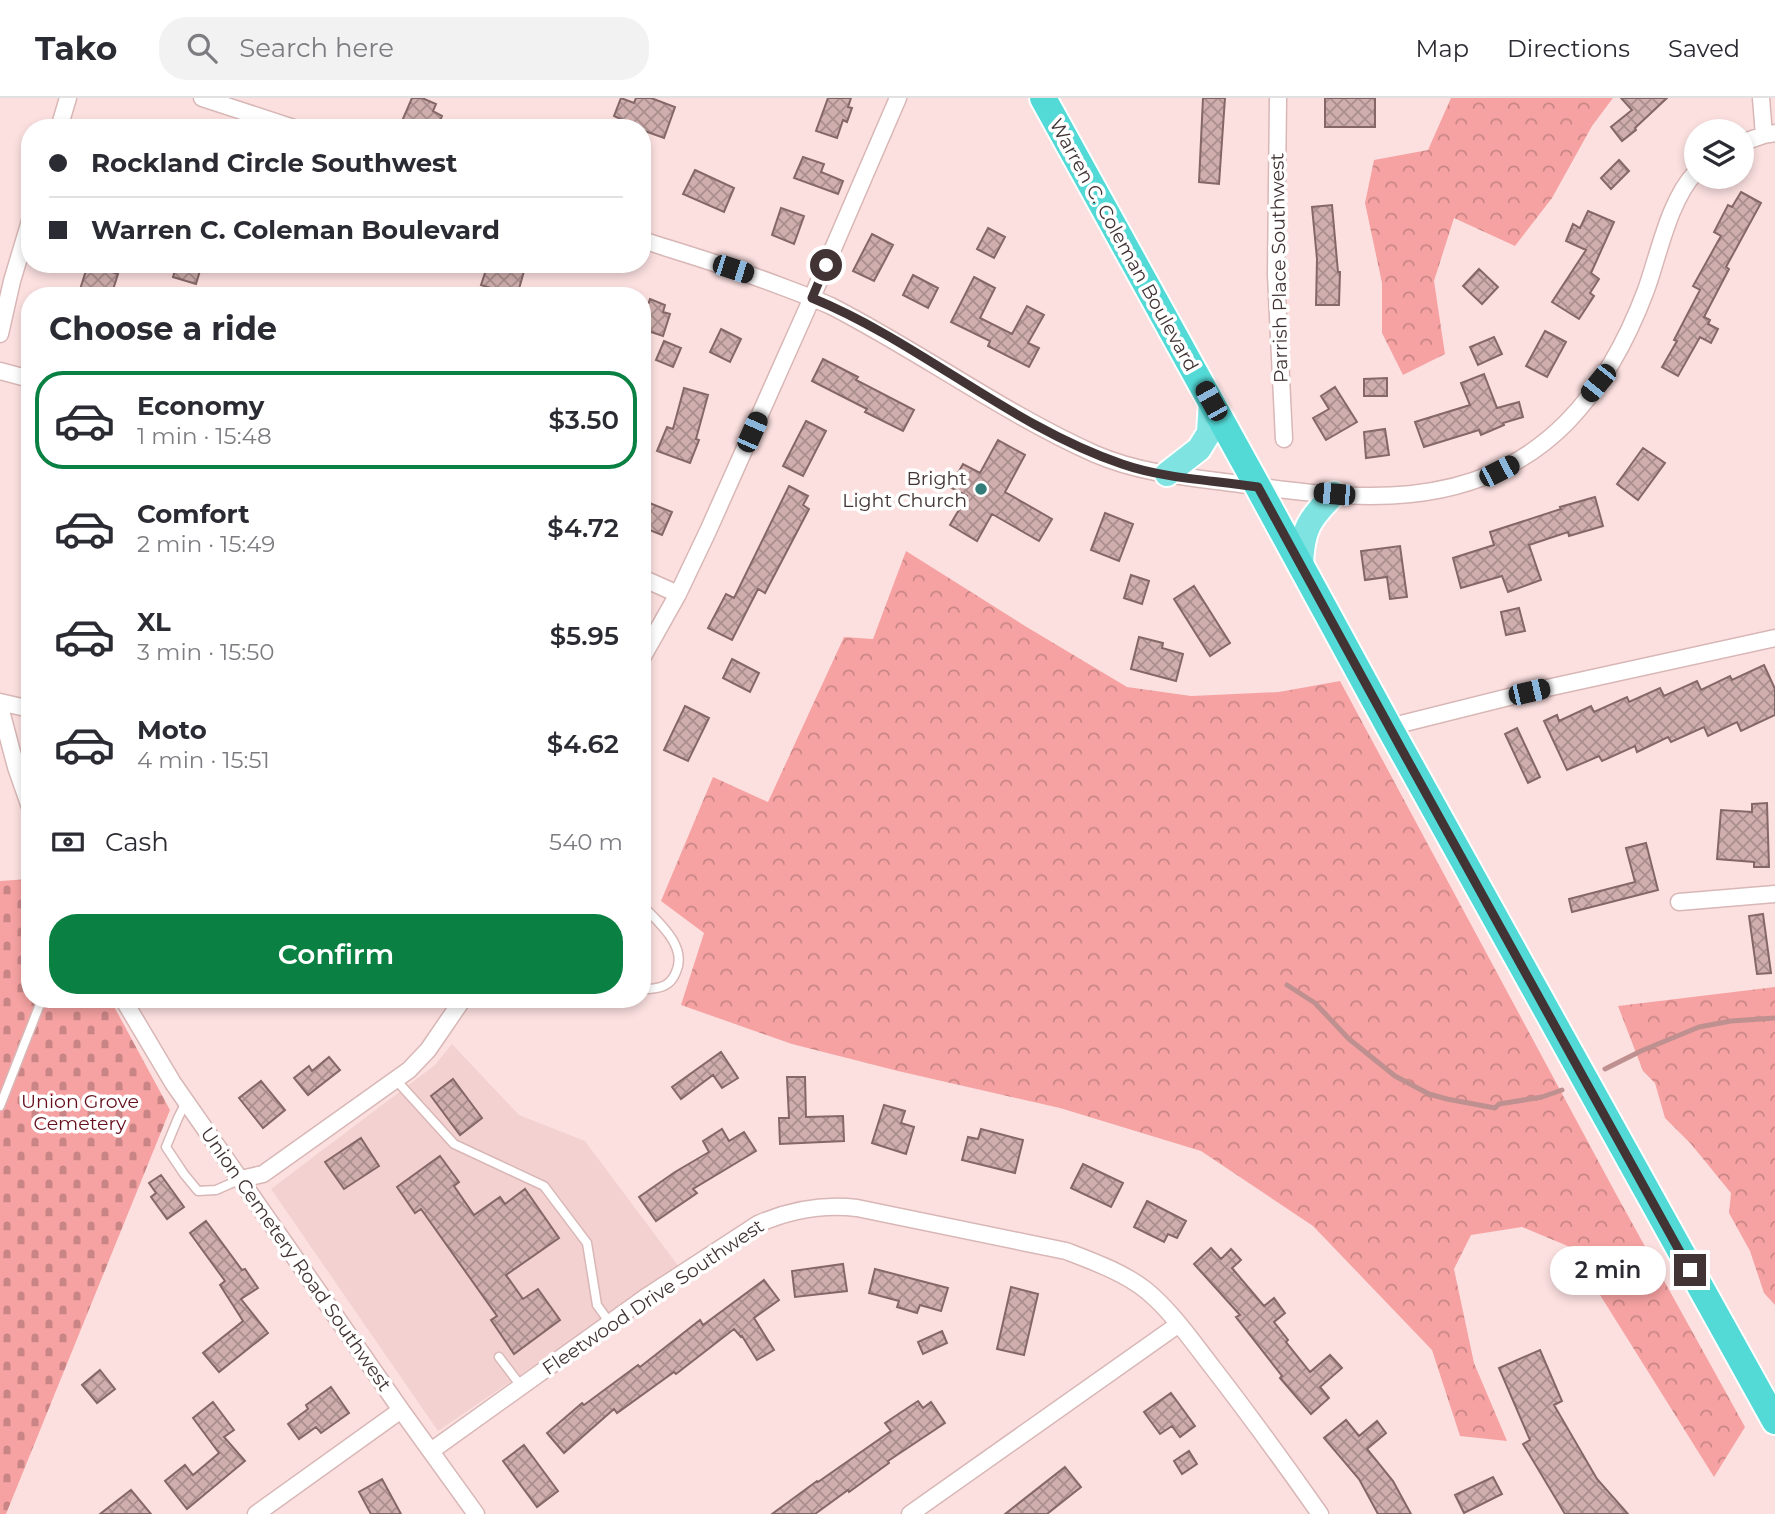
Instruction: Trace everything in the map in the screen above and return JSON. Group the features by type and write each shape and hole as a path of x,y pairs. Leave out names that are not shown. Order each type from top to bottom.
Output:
{"highway":[{"name":"Warren C. Coleman Boulevard","path":"1043,98 1775,1421"}],"main road":[{"path":"1167,474 1199,449 1209,433 1211,401"},
{"path":"1301,566 1301,546 1309,522 1334,494"}],"street":[{"path":"62,119 68,98"},
{"path":"202,98 266,119"},
{"path":"651,642 708,531 898,98"},
{"name":"Parrish Place Southwest","path":"1278,98 1276,275 1284,439"},
{"path":"1761,98 1769,134"},
{"path":"651,243 755,276 828,305 902,344 1034,424 1124,465 1258,487 1392,497 1431,492 1499,471 1521,461 1569,420 1598,383 1623,344 1645,292 1674,205 1684,187"},
{"path":"0,334 21,250"},
{"path":"0,370 21,376"},
{"path":"651,582 678,594"},
{"path":"1389,727 1529,692 1775,638"},
{"path":"21,708 0,705 21,781"},
{"path":"1679,902 1775,894"},
{"name":"Union Cemetery Road Southwest","path":"128,1008 186,1102 476,1514"},
{"path":"241,1180 264,1174 410,1070 428,1050 457,1008"},
{"name":"Fleetwood Drive Southwest","path":"430,1451 610,1323 758,1224 802,1209 839,1206 1066,1251 1132,1281 1147,1291 1179,1324 1260,1429 1320,1514"},
{"path":"910,1514 1179,1324"},
{"path":"256,1514 401,1410"}],"lane":[{"path":"651,914 676,944 679,966 670,983 662,988 651,989"},
{"path":"0,1106 38,1008"},
{"path":"396,1080 454,1144 544,1186 587,1242 597,1305 610,1323"},
{"path":"186,1102 166,1147 184,1174 198,1191 216,1190 241,1180"},
{"path":"499,1357 521,1386"}],"shaded area":[{"path":"452,1044 519,1115 585,1141 679,1267 438,1431 271,1189 435,1065"}],"green space":[{"path":"1451,98 1613,98 1592,126 1552,198 1515,246 1454,218 1434,281 1445,354 1403,375 1382,333 1382,283 1365,203 1374,160 1428,150"},
{"path":"906,551 1127,687 1191,696 1279,692 1340,681 1616,1194 1745,1427 1714,1477 1570,1247 1522,1227 1471,1235 1454,1269 1474,1363 1507,1441 1460,1436 1432,1350 1313,1226 1201,1151 1060,1108 792,1044 681,1005 704,933 661,901 713,777 768,802 844,637 873,639"},
{"name":"Union Grove Cemetery","path":"21,880 21,1008 115,1008 170,1110 6,1514 0,1514 0,881"},
{"path":"1775,987 1775,1305 1764,1293 1750,1251 1729,1213 1731,1193 1691,1144 1665,1118 1655,1083 1643,1071 1618,1006"}],"building":[{"path":"412,98 422,98 436,104 433,111 442,116 441,119 403,119"},
{"path":"621,98 634,103 636,98 651,98 675,107 664,138 651,133 651,119 620,119 614,116"},
{"path":"828,98 851,98 848,107 852,108 847,122 843,120 837,138 816,131"},
{"path":"1203,98 1225,98 1219,184 1199,182"},
{"path":"1325,98 1375,98 1375,127 1325,127"},
{"path":"1621,98 1667,98 1622,141 1611,127 1632,110"},
{"path":"803,157 824,164 821,172 843,181 838,194 794,178"},
{"path":"1619,160 1629,171 1611,189 1601,178"},
{"path":"695,170 734,188 724,212 683,194"},
{"path":"1741,192 1761,203 1726,267 1729,269 1704,317 1710,320 1708,324 1718,329 1711,343 1700,337 1678,376 1662,367 1700,290 1693,286 1721,236 1714,232 1728,205 1732,207"},
{"path":"1332,205 1340,272 1339,305 1316,305 1317,259 1312,207"},
{"path":"781,208 804,216 794,244 772,235"},
{"path":"1588,211 1614,222 1591,273 1599,279 1590,293 1594,296 1579,319 1552,302 1586,250 1566,241 1573,224 1580,228"},
{"path":"988,228 1005,237 994,258 977,249"},
{"path":"872,234 893,245 874,281 853,271"},
{"path":"1479,269 1498,287 1482,304 1463,286"},
{"path":"85,273 118,274 114,287 81,287"},
{"path":"174,273 199,273 196,284 173,277"},
{"path":"485,273 523,273 520,287 481,285"},
{"path":"913,275 938,288 928,308 903,295"},
{"path":"974,277 995,288 980,318 1012,334 1027,306 1044,315 1028,343 1039,348 1029,367 988,346 990,341 951,322"},
{"path":"651,299 665,305 663,312 670,314 663,336 651,332"},
{"path":"721,329 741,339 730,362 710,352"},
{"path":"1545,331 1566,342 1547,377 1526,366"},
{"path":"1494,337 1502,354 1478,365 1470,347"},
{"path":"664,341 681,348 673,367 656,360"},
{"path":"823,359 858,377 856,380 914,410 903,431 812,381"},
{"path":"1484,374 1497,408 1519,402 1523,417 1503,423 1504,425 1481,435 1479,430 1424,447 1415,422 1470,405 1461,383"},
{"path":"1387,378 1387,396 1364,396 1364,379"},
{"path":"1335,387 1357,422 1326,440 1313,418 1329,409 1321,396"},
{"path":"684,388 708,395 696,439 699,440 690,463 657,451 667,427 673,429"},
{"path":"806,421 826,431 803,476 783,466"},
{"path":"1385,429 1389,455 1366,458 1364,432"},
{"name":"Bright Light Church","path":"998,440 1025,455 1005,492 1052,519 1039,541 992,514 977,541 950,525 967,496 950,487 963,464 980,473"},
{"path":"1643,448 1665,463 1638,500 1617,484"},
{"path":"789,486 808,496 803,505 809,509 765,593 758,589 732,640 708,628 726,594 734,598"},
{"path":"1595,497 1603,526 1569,536 1568,532 1529,545 1541,580 1508,592 1502,576 1461,588 1453,558 1494,545 1490,532"},
{"path":"651,504 672,512 662,535 651,531"},
{"path":"1105,513 1133,524 1119,561 1091,550"},
{"path":"1400,546 1407,597 1390,599 1387,577 1365,580 1361,551"},
{"path":"1131,575 1149,581 1142,604 1124,598"},
{"path":"1194,586 1230,643 1210,656 1174,599"},
{"path":"1519,608 1525,631 1506,635 1501,612"},
{"path":"1139,637 1163,643 1162,648 1183,654 1176,681 1131,669"},
{"path":"732,659 759,673 750,692 723,678"},
{"path":"1764,665 1775,689 1775,715 1741,731 1737,722 1708,736 1704,727 1671,742 1668,737 1637,752 1635,746 1602,761 1599,756 1567,770 1544,721 1557,715 1559,721 1591,706 1594,712 1627,697 1629,702 1660,688 1664,696 1697,681 1701,690 1730,676 1732,680"},
{"path":"685,706 709,718 688,761 664,750"},
{"path":"1517,728 1540,777 1528,783 1505,734"},
{"path":"1767,803 1769,867 1754,867 1754,862 1717,859 1721,810 1752,812 1752,804"},
{"path":"1646,843 1658,890 1572,912 1569,899 1635,882 1626,848"},
{"path":"1763,914 1771,973 1757,974 1749,916"},
{"path":"721,1052 738,1078 722,1088 713,1075 681,1099 672,1087"},
{"path":"329,1057 340,1070 308,1095 294,1078 309,1066 312,1071"},
{"path":"787,1077 805,1077 806,1117 843,1116 844,1141 780,1144 779,1118 789,1118"},
{"path":"453,1079 482,1118 460,1135 431,1096"},
{"path":"261,1081 285,1110 263,1128 239,1098"},
{"path":"884,1105 905,1111 901,1123 914,1127 906,1154 872,1143"},
{"path":"722,1129 729,1141 744,1132 756,1151 693,1189 697,1193 656,1221 639,1197 709,1152 703,1141"},
{"path":"981,1129 1023,1140 1015,1173 962,1160 968,1137 978,1139"},
{"path":"361,1138 379,1166 344,1189 325,1162"},
{"path":"440,1156 459,1182 454,1186 474,1215 500,1197 505,1204 525,1189 559,1238 506,1275 523,1299 538,1289 560,1320 514,1354 491,1320 497,1316 421,1209 415,1213 397,1187"},
{"path":"1083,1164 1123,1183 1111,1207 1071,1188"},
{"path":"161,1175 184,1207 167,1219 151,1197 156,1193 149,1183"},
{"path":"1147,1201 1186,1221 1177,1238 1168,1234 1164,1242 1134,1227"},
{"path":"206,1221 258,1288 241,1299 268,1333 219,1372 203,1353 243,1321 220,1285 225,1281 190,1233"},
{"path":"1211,1248 1221,1259 1231,1249 1241,1260 1232,1268 1264,1306 1274,1298 1285,1313 1274,1322 1310,1372 1330,1355 1342,1368 1320,1387 1329,1398 1311,1414 1280,1378 1282,1376 1236,1317 1240,1315 1194,1264"},
{"path":"843,1264 847,1291 795,1297 792,1271"},
{"path":"875,1269 948,1288 941,1311 920,1305 917,1313 897,1307 899,1301 869,1293"},
{"path":"764,1280 779,1300 754,1318 774,1350 757,1360 742,1336 734,1329 676,1374 674,1372 617,1413 614,1409 564,1453 547,1433 582,1403 584,1405 638,1365 640,1367 700,1320 703,1325"},
{"path":"1011,1287 1038,1294 1024,1355 997,1349"},
{"path":"942,1331 947,1343 923,1354 918,1342"},
{"path":"1540,1350 1562,1401 1554,1405 1597,1479 1628,1514 1565,1514 1523,1444 1530,1440 1499,1368"},
{"path":"100,1370 115,1389 97,1403 82,1385"},
{"path":"331,1387 349,1413 321,1433 316,1427 299,1439 288,1424 308,1409 306,1405"},
{"path":"1171,1393 1195,1426 1180,1437 1172,1426 1160,1434 1144,1412"},
{"path":"918,1401 923,1408 931,1402 945,1423 815,1514 772,1514 891,1431 885,1423"},
{"path":"213,1402 234,1430 224,1437 245,1461 187,1509 165,1481 185,1465 193,1475 219,1453 193,1418"},
{"path":"1346,1420 1359,1436 1377,1421 1386,1433 1367,1449 1393,1481 1411,1514 1378,1514 1359,1479 1324,1438"},
{"path":"524,1445 558,1491 537,1507 503,1461"},
{"path":"1189,1451 1197,1464 1182,1474 1174,1461"},
{"path":"1065,1467 1081,1487 1047,1514 1005,1514"},
{"path":"1493,1477 1502,1494 1464,1513 1455,1495"},
{"path":"382,1479 401,1514 371,1514 359,1492"},
{"path":"131,1490 151,1514 100,1514"}],"waterway":[{"path":"1287,985 1315,1003 1349,1039 1395,1076 1429,1094 1495,1108 1499,1104 1542,1097 1562,1090"},
{"path":"1605,1069 1699,1027 1731,1021 1775,1018"}],"place":[{"name":"Bright Light Church","path":"981,489"}],"route":[{"path":"826,265 812,298 902,344 1034,424 1124,465 1155,473 1258,487 1690,1270"}]}
